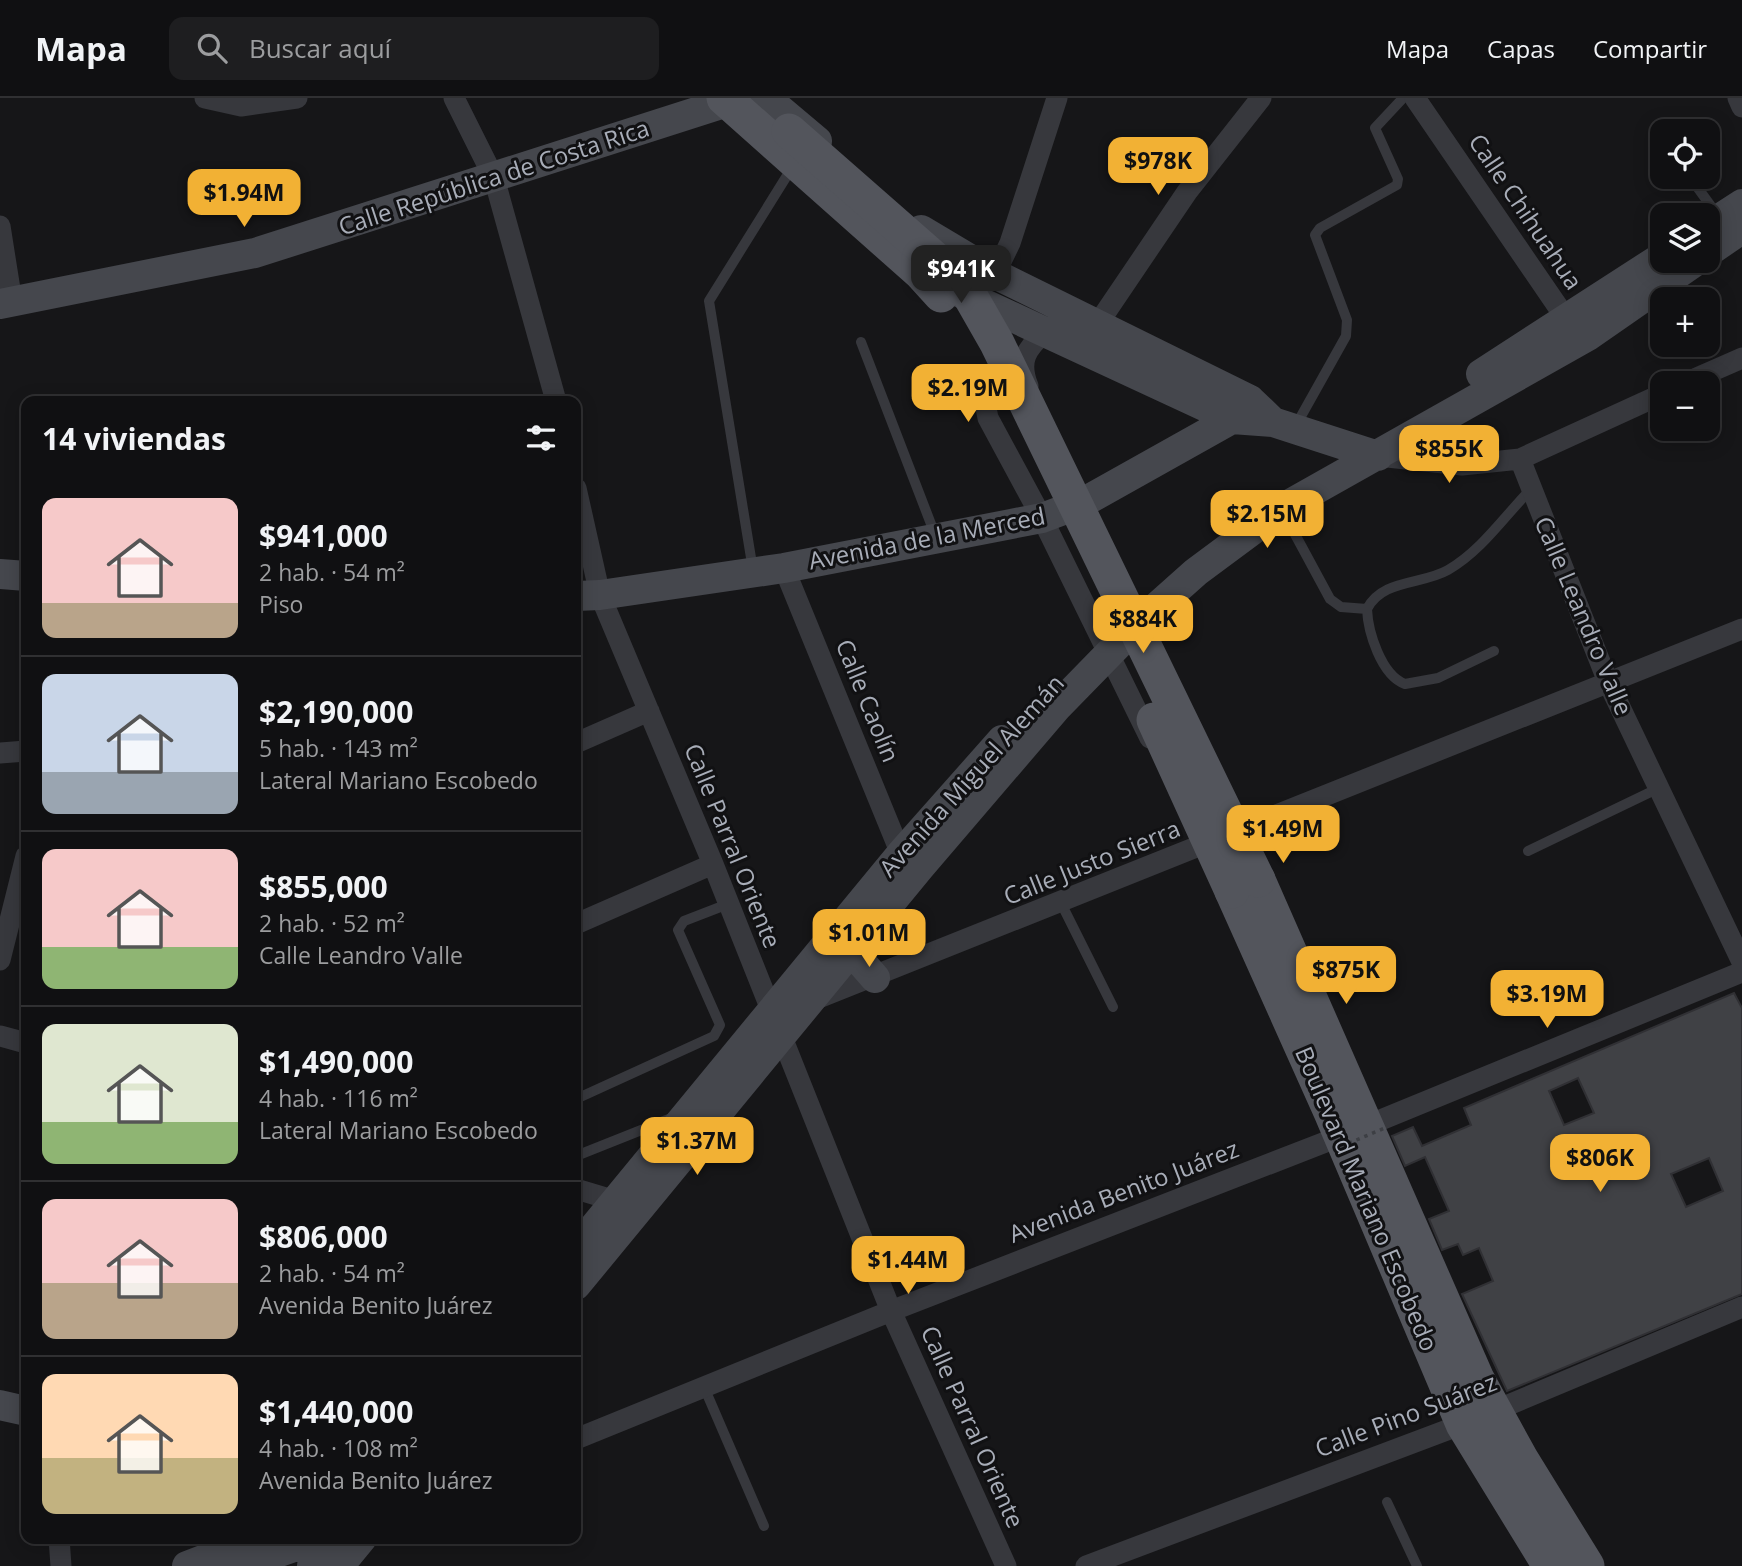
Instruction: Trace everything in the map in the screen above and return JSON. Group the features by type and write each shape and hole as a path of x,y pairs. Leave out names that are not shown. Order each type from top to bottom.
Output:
{"main road":[{"path":"766,98 895,211 955,253 1097,325 1241,410"},
{"name":"Calle República de Costa Rica","path":"6,303 255,253 738,99"},
{"name":"Boulevard Mariano Escobedo","path":"738,99 792,147 931,284 960,320 984,362 1056,520 1241,877"},
{"name":"Boulevard Mariano Escobedo","path":"792,147 932,255 969,294 997,343 1356,1128 1478,1417 1550,1566"},
{"name":"Avenida Miguel Alemán","path":"1137,613 1281,509 1650,265"},
{"name":"Avenida Miguel Alemán","path":"581,1277 690,1111 858,942 1104,646 1219,534 1588,336 1679,273"},
{"path":"931,284 1241,410 1367,453"},
{"name":"Avenida de la Merced","path":"588,596 784,568 1042,518 1082,503 1241,410"},
{"path":"0,574 21,576"},
{"name":"Avenida Miguel Alemán","path":"581,1245 627,1205 786,1017 901,853 1041,696 1104,646"},
{"path":"858,942 861,962 875,978"},
{"path":"0,1405 21,1410"},
{"name":"Boulevard Mariano Escobedo","path":"1478,1417 1587,1566"},
{"path":"0,1424 21,1429"},
{"path":"187,1566 244,1544"},
{"path":"240,1566 302,1544"},
{"path":"312,1566 348,1545"}],"street":[{"path":"205,98 241,106 297,98"},
{"path":"454,98 494,178 555,396"},
{"path":"931,284 970,285 995,274 1010,243 1057,98"},
{"path":"1097,325 1187,192 1261,98"},
{"name":"Calle Chihuahua","path":"1415,98 1567,320"},
{"path":"1738,98 1742,107"},
{"path":"0,226 6,303"},
{"path":"1014,318 1002,359 986,397 985,410 1042,518 1202,847 1241,877"},
{"path":"1045,332 1027,350 1023,366 1025,377 1082,503 1242,831 1241,877"},
{"path":"1712,371 1742,358"},
{"path":"1367,453 1462,465 1520,459 1650,399"},
{"name":"Calle Leandro Valle","path":"1520,459 1608,682 1742,962"},
{"name":"Calle Parral Oriente","path":"581,533 588,596 649,711 728,904 786,1017 891,1311 1006,1566"},
{"name":"Calle Caolín","path":"784,568 901,853"},
{"name":"Calle Justo Sierra","path":"786,1017 875,978 1742,629"},
{"path":"581,741 649,711"},
{"path":"0,753 21,751"},
{"path":"581,922 713,864"},
{"path":"0,960 21,876"},
{"name":"Avenida Benito Juárez","path":"581,1437 1742,972"},
{"path":"0,1036 21,1042"},
{"path":"581,1191 627,1205"},
{"name":"Calle Pino Suárez","path":"1086,1566 1478,1417 1742,1307"},
{"path":"59,1544 61,1566"}],"lane":[{"path":"1283,426 1346,336 1347,320 1314,235 1320,228 1397,185 1398,180 1375,128 1403,98"},
{"path":"753,571 709,301 792,147"},
{"path":"1700,189 1727,222"},
{"path":"1367,453 1572,332 1658,273"},
{"path":"861,342 937,540"},
{"path":"1494,651 1438,678 1405,684 1390,674 1369,629 1367,609 1378,594 1393,587 1430,579 1464,559 1530,490"},
{"path":"1281,509 1330,599 1341,607 1367,609"},
{"path":"786,1017 981,778 1058,692 1104,646"},
{"path":"1528,851 1659,788"},
{"path":"1061,903 1112,1007"},
{"path":"581,1097 715,1036 720,1025 678,930 684,921 728,904"},
{"path":"581,1154 690,1111"},
{"path":"704,1387 764,1526"},
{"path":"1387,1502 1417,1566"}],"building":[{"path":"1734,993 1742,1008 1742,1294 1507,1391 1462,1294 1493,1281 1479,1248 1463,1255 1458,1244 1442,1250 1429,1219 1449,1211 1425,1157 1405,1166 1392,1136 1413,1127 1422,1146 1471,1125 1464,1108","holes":["1578,1078 1594,1113 1564,1125 1549,1091","1709,1158 1723,1191 1686,1207 1671,1174"]}]}
